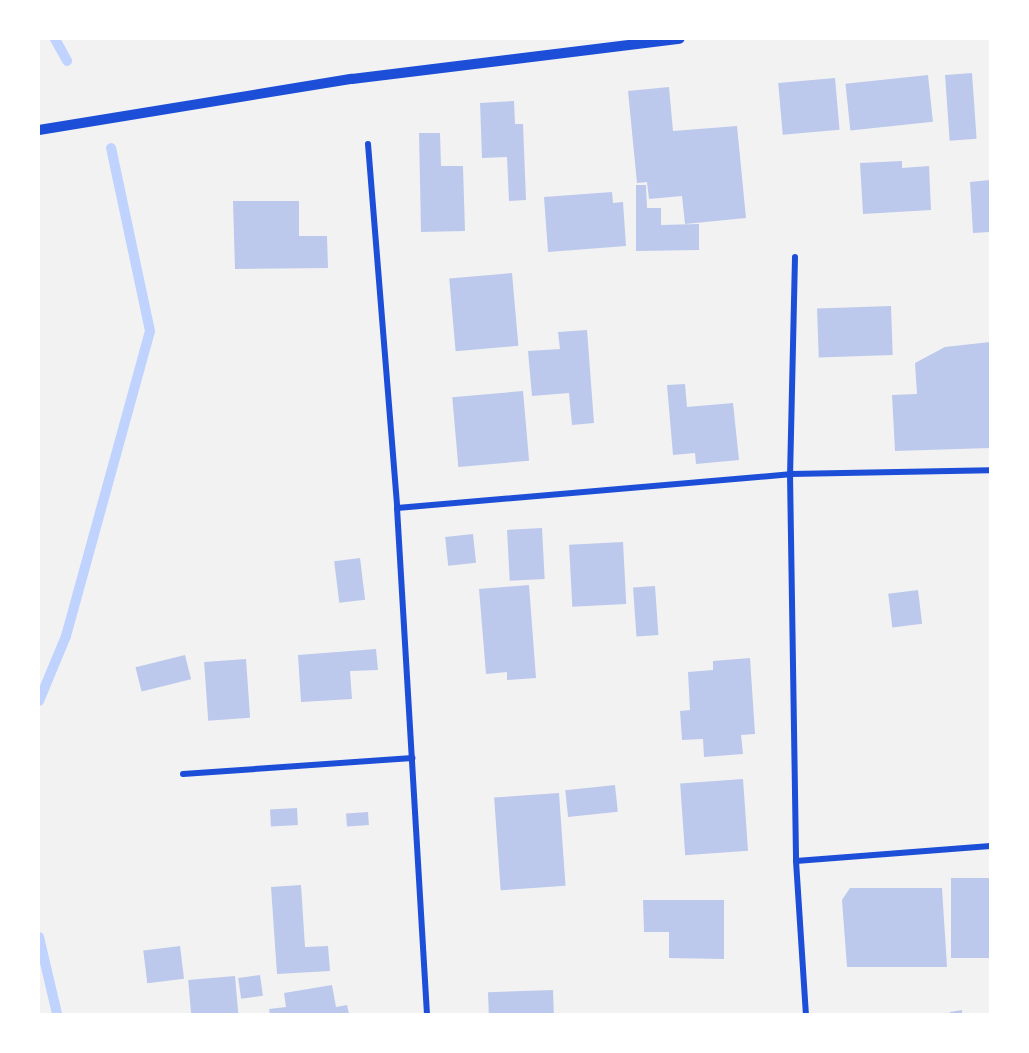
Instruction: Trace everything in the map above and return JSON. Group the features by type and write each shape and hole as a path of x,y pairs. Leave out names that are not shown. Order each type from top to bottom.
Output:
{"street":[{"path":"39,130 352,79 680,39"},
{"path":"368,144 397,508 428,1014"},
{"path":"795,257 790,474 796,861 806,1014"},
{"path":"397,508 790,474 990,470"},
{"path":"183,774 412,758"},
{"path":"796,861 990,846"}],"building":[{"path":"972,73 977,139 950,141 945,75"},
{"path":"928,75 933,122 850,130 845,84"},
{"path":"835,78 840,130 783,135 778,83"},
{"path":"669,87 673,131 737,126 746,218 685,224 682,196 649,199 647,182 637,183 628,91"},
{"path":"514,101 515,124 523,124 526,200 509,201 507,157 482,158 480,103"},
{"path":"419,133 440,133 441,166 463,166 465,231 421,232"},
{"path":"902,161 902,168 929,166 931,210 863,214 860,163"},
{"path":"990,180 990,232 973,233 970,182"},
{"path":"636,185 646,185 647,208 661,208 661,225 699,224 699,250 636,251"},
{"path":"612,192 613,203 623,202 626,246 548,252 544,197"},
{"path":"233,201 299,201 299,236 327,236 328,268 235,269"},
{"path":"512,273 518,346 456,351 449,278"},
{"path":"891,306 893,355 819,358 817,309"},
{"path":"587,330 594,423 572,425 569,393 532,396 528,351 560,349 558,332"},
{"path":"990,342 990,448 895,451 892,395 917,394 915,363 945,347"},
{"path":"685,384 687,407 733,403 739,460 696,464 695,453 673,455 667,385"},
{"path":"523,391 529,461 458,467 452,397"},
{"path":"542,528 545,579 510,581 507,530"},
{"path":"473,534 476,563 448,566 445,537"},
{"path":"623,542 626,604 572,607 569,545"},
{"path":"360,558 365,600 339,603 334,561"},
{"path":"529,585 536,678 507,680 507,672 486,674 479,589"},
{"path":"655,586 658,635 636,636 633,588"},
{"path":"918,590 922,624 892,627 888,594"},
{"path":"376,649 378,670 350,671 352,699 301,702 298,655"},
{"path":"185,655 191,679 142,692 136,667"},
{"path":"750,658 755,734 741,735 743,754 704,757 703,739 682,740 680,711 690,710 688,672 713,670 713,661"},
{"path":"246,659 250,718 208,721 204,662"},
{"path":"743,779 748,851 685,855 680,783"},
{"path":"615,785 618,812 568,817 565,790"},
{"path":"559,793 565,886 501,890 494,798"},
{"path":"297,808 298,825 271,826 270,809"},
{"path":"368,812 369,825 347,827 346,814"},
{"path":"951,878 990,878 990,958 951,958"},
{"path":"301,885 305,947 328,946 330,971 277,974 271,887"},
{"path":"850,888 942,888 947,967 847,967 842,900"},
{"path":"643,900 724,900 724,959 669,958 669,932 644,932"},
{"path":"180,946 184,979 147,983 143,951"},
{"path":"260,975 263,996 241,999 238,978"},
{"path":"235,976 238,1014 191,1014 188,980"},
{"path":"332,985 336,1007 347,1005 349,1014 270,1014 269,1009 286,1007 284,993"},
{"path":"553,990 554,1014 489,1014 488,992"},
{"path":"962,1010 962,1014 950,1014 950,1012"}],"waterway":[{"path":"55,39 67,61"},
{"path":"39,701 66,636 150,331 111,148"},
{"path":"39,937 57,1014"}]}
